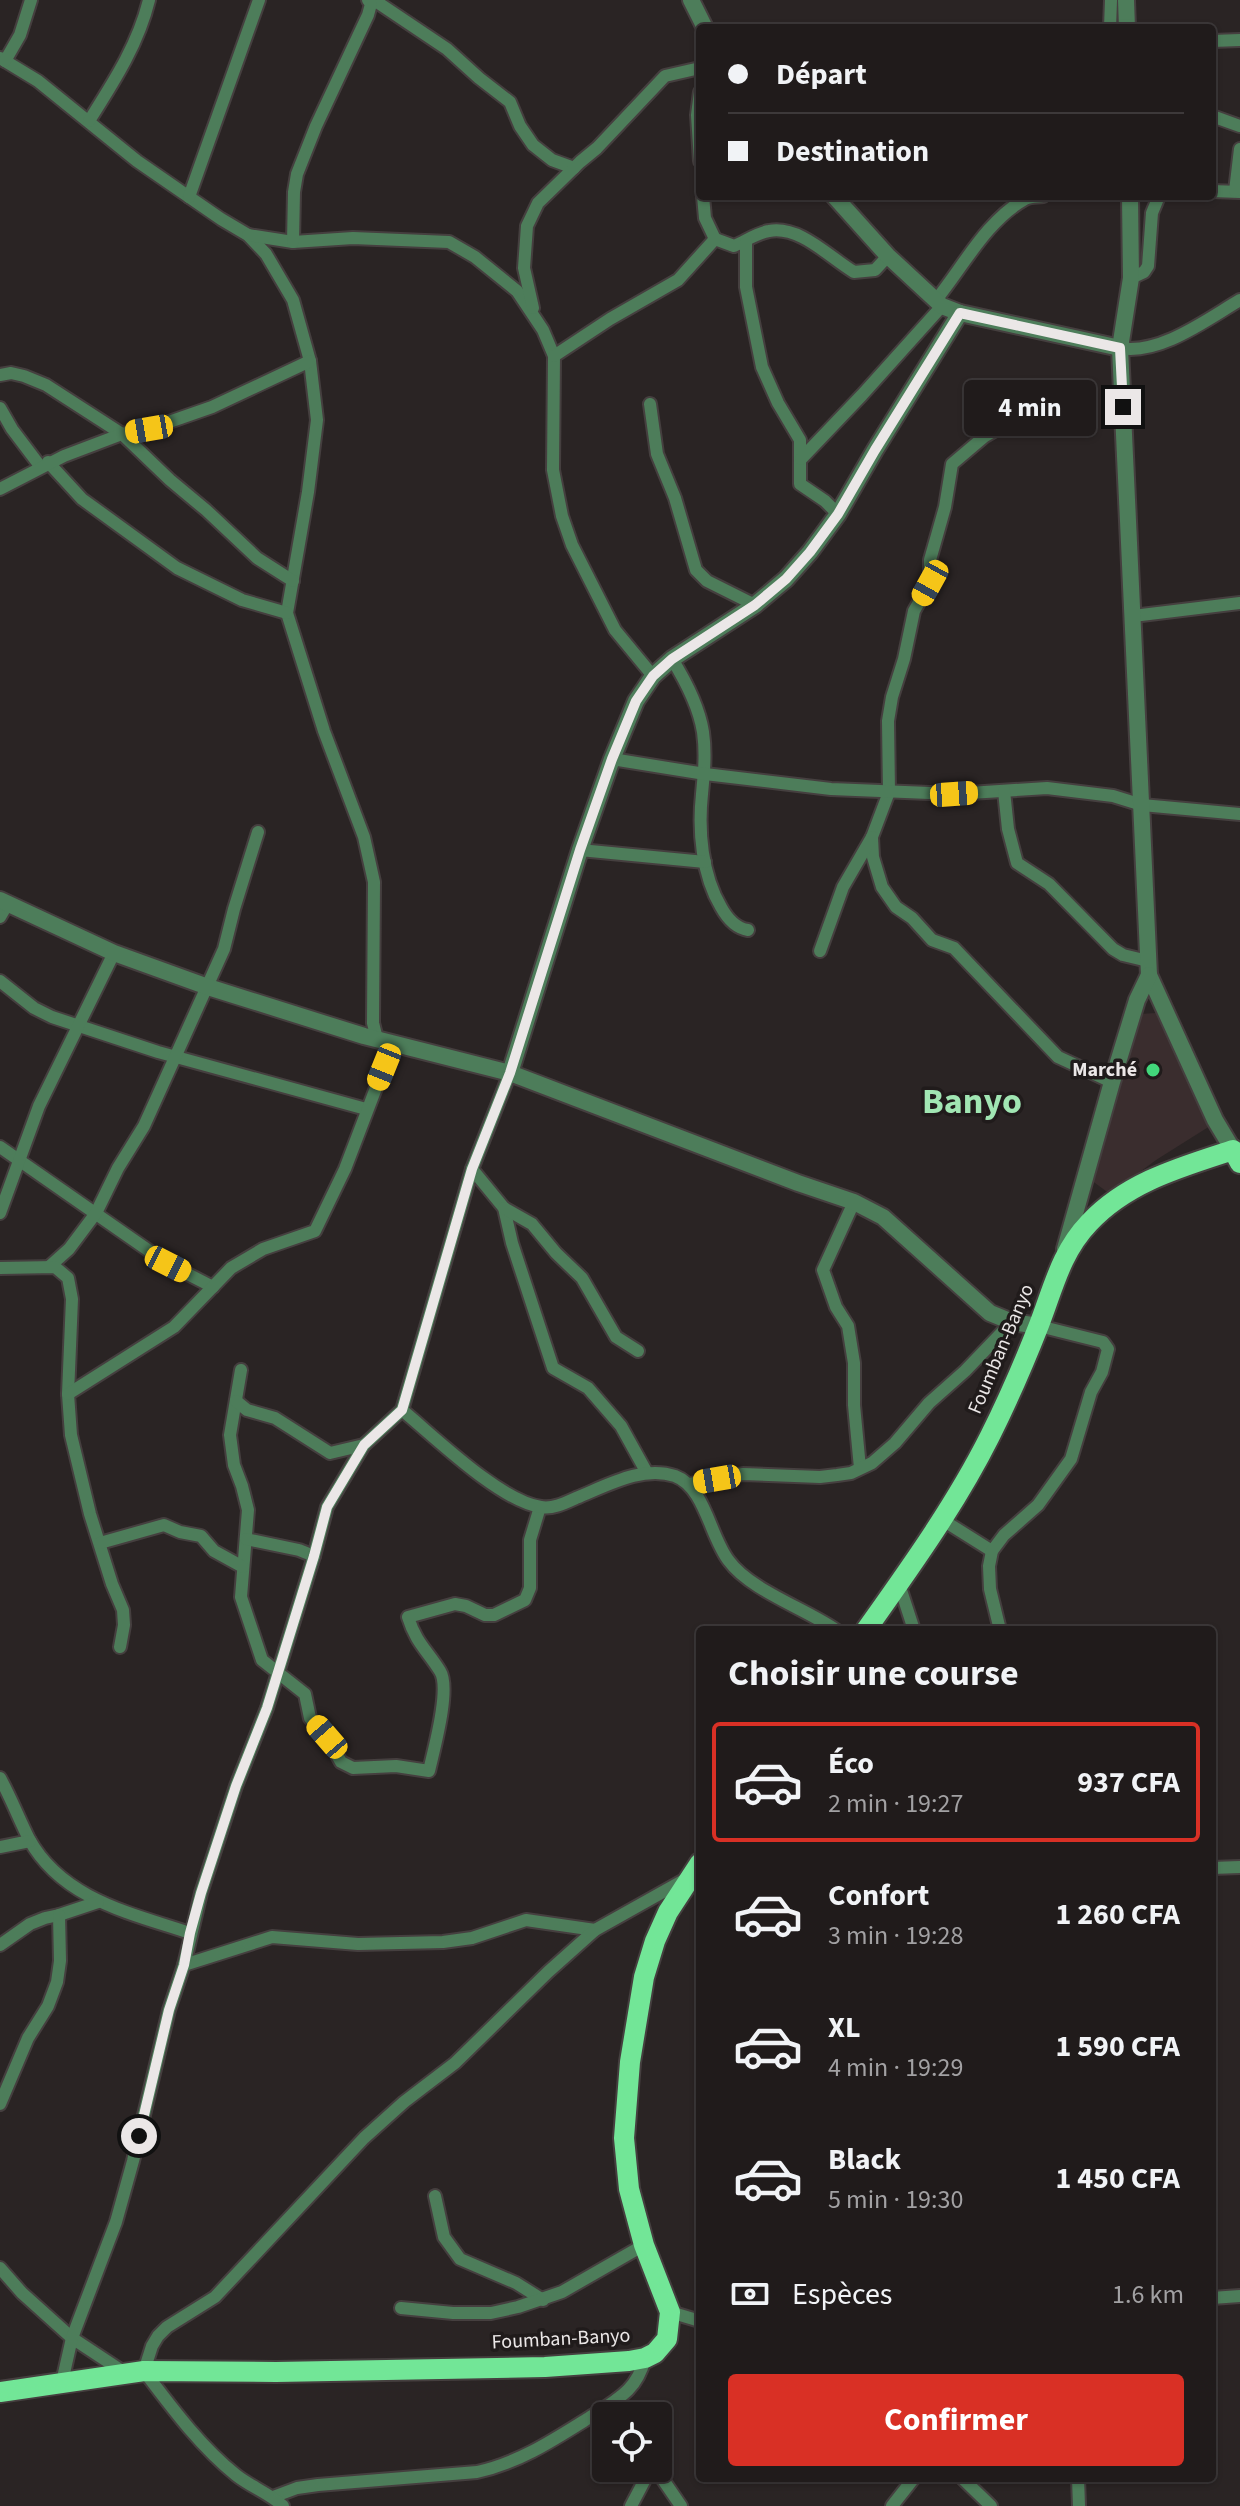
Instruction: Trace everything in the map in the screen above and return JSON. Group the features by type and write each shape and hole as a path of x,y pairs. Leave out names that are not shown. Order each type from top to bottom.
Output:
{"highway":[{"name":"Foumban-Banyo","path":"869,1626 941,1519 990,1437 1039,1326 1060,1265 1088,1224 1124,1192 1171,1170 1236,1156"},
{"path":"670,2312 633,2210 624,2138 630,2062 644,1977 668,1912 696,1873"},
{"name":"Foumban-Banyo","path":"0,2392 135,2372 545,2367 629,2361 655,2353 667,2339 670,2312"}],"street":[{"path":"31,0 20,35 2,59 38,81 137,161 248,235 266,254 287,287 300,317 310,361 317,420 287,613 314,703 371,862 374,896 373,1023 382,1040 384,1067 345,1169 315,1231 263,1249 231,1268 174,1327 68,1394"},
{"path":"89,121 123,66 149,0"},
{"path":"189,197 259,0"},
{"path":"293,242 297,174 368,15 371,0 447,49 510,102 520,126 533,145 552,160 574,168"},
{"path":"691,0 703,24"},
{"path":"1110,24 1111,0"},
{"path":"1126,0 1127,24"},
{"path":"1216,41 1240,40"},
{"path":"534,318 524,268 527,226 538,203 597,148 665,76 696,69"},
{"path":"1216,117 1240,126"},
{"path":"1216,191 1238,191 1240,149"},
{"path":"703,200 705,218 715,239 734,246 774,230 807,240 854,272 875,270 888,256"},
{"path":"838,200 888,256 939,303 960,313 1134,351 1162,344 1240,300"},
{"path":"801,459 862,395 939,303 972,249 1024,200"},
{"path":"1060,1265 1148,968 1120,348 1131,278 1130,200"},
{"path":"1131,278 1144,272 1148,266 1152,213 1157,200"},
{"path":"248,235 293,242 353,238 449,242 459,245 517,291 543,330 554,356 553,470 562,516 572,545 615,630 653,676"},
{"path":"554,356 678,280 715,239"},
{"path":"746,241 746,287 762,367 778,403 800,440 800,484 838,514"},
{"path":"62,2382 72,2338 116,2222 190,1933 236,1786 267,1708 327,1507 364,1445 402,1410 472,1169 510,1073 580,850 636,701 653,676 672,659 755,605 797,568 838,514 960,313"},
{"path":"0,489 44,464 122,434 149,429 212,407 310,361"},
{"path":"0,375 11,373 46,385 122,434 257,558 293,581"},
{"path":"820,951 843,887 872,837 889,792 888,721 892,697 914,611 930,583 930,560 945,507 952,464 985,436 1048,403"},
{"path":"650,404 657,454 675,498 696,570 707,581 755,605"},
{"path":"0,408 20,441 94,509 177,568 242,600 287,613"},
{"path":"1133,616 1240,603"},
{"path":"672,659 681,673 703,731 705,774 701,801 710,889 735,925 748,930"},
{"path":"612,759 831,789 954,794 1047,788 1113,796 1142,805 1240,814"},
{"path":"1004,791 1008,829 1017,863 1049,884 1113,949 1148,968 1215,1120 1236,1156"},
{"path":"50,1266 69,1249 96,1213 118,1168 144,1126 224,949 258,832"},
{"path":"872,837 873,857 882,887 896,907 912,918 932,940 954,948 1058,1057 1112,1082"},
{"path":"580,850 705,862"},
{"path":"2,907 114,953 307,1020 510,1073 854,1202 883,1217 990,1313 1012,1322 1103,1342 1108,1349 1107,1356 1091,1392 1071,1459 1038,1505 1004,1535 992,1551 990,1589 999,1626"},
{"path":"0,1213 39,1106 114,953"},
{"path":"0,981 34,1008 79,1026 366,1109"},
{"path":"0,1147 168,1264 213,1287"},
{"path":"472,1169 504,1208 532,1224 582,1278 616,1337 638,1351"},
{"path":"854,1202 823,1270 836,1307 848,1326 854,1363 860,1468"},
{"path":"504,1208 512,1243 553,1368 588,1388 621,1426 647,1473"},
{"path":"0,1268 50,1266 61,1270 70,1283 73,1313 68,1394 71,1435 90,1514 124,1618 120,1647"},
{"path":"690,1484 743,1474 820,1477 851,1473 872,1463 1012,1322"},
{"path":"241,1370 230,1435 234,1465 248,1510 241,1597 262,1660 305,1694 310,1718 327,1737 341,1762 353,1768 396,1766 429,1771 445,1688 440,1671 420,1646 408,1617 455,1604 485,1615 494,1615 525,1600 530,1588 530,1540 540,1507"},
{"path":"236,1401 247,1410 275,1418 330,1453 364,1445"},
{"path":"402,1410 460,1459 515,1499 540,1507 561,1505 647,1473 658,1472 690,1484 731,1564 746,1578 829,1626"},
{"path":"941,1519 992,1551"},
{"path":"100,1543 164,1525 201,1536 214,1551 243,1567"},
{"path":"246,1539 314,1556"},
{"path":"899,1584 913,1626"},
{"path":"0,1778 30,1841 59,1878 98,1902 190,1933"},
{"path":"0,1847 30,1841"},
{"path":"1216,1868 1240,1867"},
{"path":"135,2372 167,2327 215,2297 364,2138 455,2063 595,1930 696,1873"},
{"path":"0,1945 30,1924 98,1902"},
{"path":"0,2104 28,2038 48,2006 57,1982 59,1915"},
{"path":"184,1965 272,1937 358,1944 443,1942 472,1938 526,1920 595,1930"},
{"path":"435,2196 444,2237 460,2259 516,2283 543,2300"},
{"path":"401,2308 491,2313 543,2300 644,2245"},
{"path":"0,2268 22,2293 72,2338 135,2372 220,2461 254,2488 278,2502 297,2488 477,2472 497,2467 551,2442 616,2400 642,2371 645,2358"},
{"path":"1216,2298 1240,2296"},
{"path":"670,2312 696,2320"},
{"path":"631,2506 645,2482"},
{"path":"663,2482 681,2506"},
{"path":"892,2506 911,2482"},
{"path":"966,2482 991,2506"},
{"path":"1078,2482 1079,2506"}],"shaded area":[{"name":"Marché","path":"1156,1013 1210,1126 1110,1194 1091,1180 1140,1014"}],"place":[{"name":"Marché","path":"1153,1070"}],"district":[{"name":"Banyo","path":"972,1101"}],"route":[{"path":"139,2136 201,1893 236,1786 267,1708 327,1507 364,1445 402,1410 472,1169 510,1073 580,850 636,701 647,682 672,659 755,605 786,579 819,542 960,313 1120,348 1123,407"}]}
